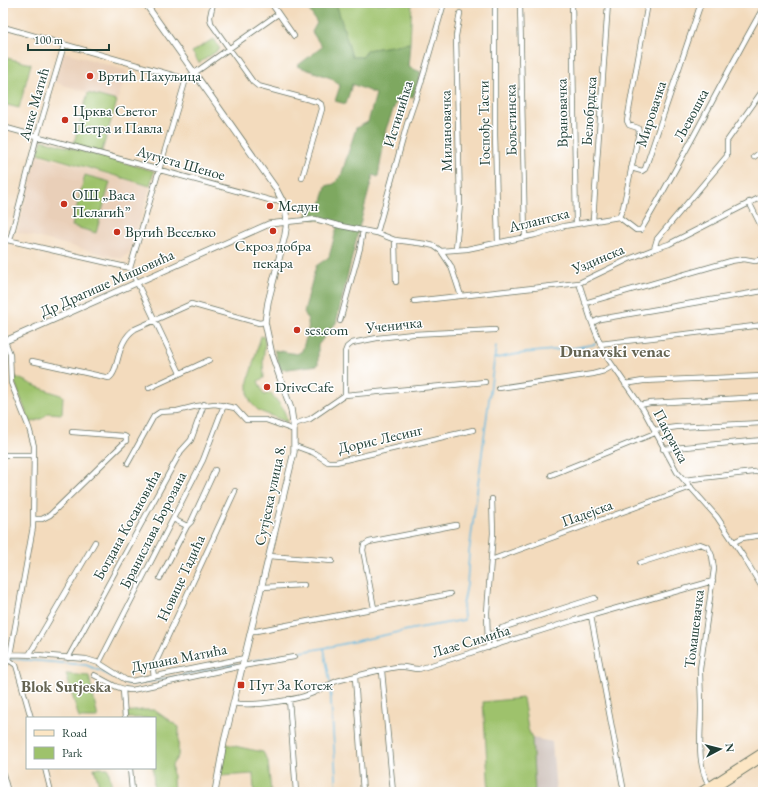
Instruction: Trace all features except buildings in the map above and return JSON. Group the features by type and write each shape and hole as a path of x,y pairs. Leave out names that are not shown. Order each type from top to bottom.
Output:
{"main road":[{"path":"709,789 763,751"},
{"path":"698,792 709,789 763,758"}],"street":[{"path":"32,361 109,378 113,374 123,342 128,334 135,329 191,304 259,323 265,322 268,302 286,235 286,210 283,200 146,3"},
{"path":"213,3 210,17 211,23 253,82 258,86 321,104 322,109 302,178"},
{"path":"271,3 294,36"},
{"name":"Истинићка","path":"377,233 407,124 420,86 444,3"},
{"name":"Госпође Тасти","path":"495,3 495,135 498,243"},
{"name":"Бољетинска","path":"520,3 526,237"},
{"name":"Врановачка","path":"572,3 576,223"},
{"name":"Белобрдска","path":"593,220 608,3"},
{"path":"619,217 623,208 639,130 629,126 627,121 648,3"},
{"name":"Мировачка","path":"631,168 642,171 645,169 701,3"},
{"name":"Љевошка","path":"619,217 639,231 641,230 658,202 727,71 763,8"},
{"name":"Милановачка","path":"456,249 460,204 456,36 460,13"},
{"path":"180,373 130,268 186,79 278,14"},
{"path":"3,28 186,79"},
{"name":"Анке Матић","path":"10,240 37,136 64,45"},
{"path":"654,249 657,239 726,156 727,141 763,90"},
{"name":"Аугуста Шеное","path":"3,127 273,201 283,200"},
{"path":"754,157 763,150"},
{"name":"Уздинска","path":"414,301 579,283 629,259 669,244 763,196"},
{"path":"749,202 760,224 763,226"},
{"name":"Атлантска","path":"441,251 467,249 544,233 556,227 619,217"},
{"path":"287,222 315,219 377,233 395,240 430,245 441,251 453,271 461,296"},
{"name":"Др Драгише Мишовића","path":"4,341 269,224 287,222"},
{"path":"340,322 360,248 363,230"},
{"path":"3,239 130,268"},
{"path":"395,240 396,282"},
{"path":"586,303 731,261 744,259 755,261 763,259"},
{"name":"Пакрачка","path":"579,283 600,344 613,366 640,405 677,472 717,517 763,589"},
{"path":"592,323 600,319 763,291"},
{"name":"Сутјеска улица 8.","path":"215,792 224,742 295,446 294,427 288,398 272,355 265,322"},
{"path":"600,344 763,325"},
{"name":"Ученичка","path":"345,395 345,352 347,347 352,343 377,338 413,334 495,330"},
{"path":"3,667 9,660 34,519 33,440 11,383 10,354 4,341"},
{"path":"149,388 209,360"},
{"path":"499,388 593,374 604,371 613,366"},
{"path":"625,384 643,381 763,376"},
{"path":"128,463 155,414 162,412 177,412 204,404 224,405 238,410 246,420 266,420 294,427 310,419 345,395 485,382"},
{"path":"640,405 650,403 763,397"},
{"name":"Богдана Косановића","path":"68,658 181,451 191,440 204,404"},
{"name":"Бранислава Борозана","path":"99,664 205,454 224,405"},
{"path":"551,475 654,432 677,427 763,424"},
{"name":"Дорис Лесинг","path":"295,446 314,453 328,462 336,462 473,430"},
{"path":"34,519 42,519 50,515 126,441 126,437 124,436 72,432"},
{"path":"663,448 763,440"},
{"path":"3,455 34,455"},
{"path":"160,578 187,526 191,522 215,470"},
{"path":"684,480 763,471"},
{"name":"Падејска","path":"491,560 691,487"},
{"name":"Новице Тадића","path":"154,677 153,670 155,664 235,491"},
{"path":"488,648 487,612 493,533 492,498"},
{"path":"173,518 187,526"},
{"path":"374,608 363,550 364,545 369,542 456,526"},
{"path":"734,542 742,538 763,535"},
{"path":"29,655 94,542"},
{"name":"Томашевачка","path":"640,563 696,544 702,544 708,547 712,556 714,569 713,581 700,669 700,741 704,773 709,789"},
{"name":"Сутјеска улица 8.","path":"269,556 332,561"},
{"name":"Лазе Симића","path":"234,703 253,704 289,700 315,692 332,683 355,677 397,667 419,669 591,616 713,581"},
{"path":"262,587 304,585"},
{"path":"251,631 450,594"},
{"path":"494,646 493,636 496,631 502,628 595,598"},
{"path":"591,616 624,792"},
{"name":"Душана Матића","path":"3,654 86,659 99,664 126,680 154,677 245,658"},
{"path":"94,675 128,690 139,689 242,666 294,658"},
{"path":"9,660 16,665 31,717"},
{"path":"382,671 393,792"},
{"path":"355,677 363,792"},
{"path":"123,689 125,717"},
{"path":"289,700 296,792"},
{"path":"45,769 51,792"},
{"path":"130,769 132,790"},
{"path":"3,774 8,792"}],"shaded area":[{"name":"Вртић Пахуљица","path":"62,51 127,71 117,101 53,82"},
{"name":"ОШ „Васа Пелагић”","path":"37,155 150,187 130,252 121,259 17,232"},
{"path":"532,738 552,742 556,792 535,792"}],"green space":[{"path":"305,3 336,3 352,57 363,57 367,50 410,43 408,67 421,72 413,98 399,94 386,129 378,177 373,175 336,323 318,345 318,365 281,370 274,350 297,354 302,351 307,336 308,327 307,317 304,312 316,266 329,257 338,223 307,218 308,205 321,205 326,186 334,184 341,176 356,128 368,122 376,94 352,84 346,104 335,101 340,86 331,78 297,66 322,47 312,32 317,23"},
{"path":"336,3 412,3 410,43 367,50 363,57 352,57"},
{"path":"213,39 220,49 199,63 192,52"},
{"path":"3,57 31,64 19,108 3,104"},
{"path":"88,93 117,101 101,154 73,146"},
{"path":"42,140 154,171 150,186 38,153"},
{"path":"85,175 110,182 96,233 72,226"},
{"path":"261,336 264,337 265,341 263,362 264,378 258,381 264,395 271,393 281,406 285,413 287,422 259,411 252,404 248,396 248,381"},
{"path":"14,376 63,396 62,414 48,413 43,418 30,423 14,380"},
{"path":"66,674 89,676 98,717 79,717"},
{"path":"523,698 528,729 532,738 535,792 489,792 483,702"},
{"path":"154,710 179,727 178,756 172,765 174,792 154,792 153,769 156,769 156,717 127,717 126,712"},
{"path":"226,744 263,752 268,761 271,792 254,792 253,774 220,776"},
{"path":"94,769 108,769 113,792 101,792"}],"waterway":[{"path":"494,359 519,354 583,347 595,344"},
{"path":"330,682 324,648 464,620 463,605 467,585 469,553 496,346"},
{"path":"250,661 324,648"},
{"path":"3,658 86,665 133,685 237,664"},
{"path":"330,686 337,792"}],"place":[{"name":"Вртић Пахуљица","path":"90,76"},
{"name":"Црква Светог Петра и Павла","path":"65,120"},
{"name":"ОШ „Васа Пелагић”","path":"64,204"},
{"name":"Медун","path":"270,206"},
{"name":"Скроз добра пекара","path":"273,231"},
{"name":"Вртић Весељко","path":"117,232"},
{"name":"ses.com","path":"297,330"},
{"name":"DriveCafe","path":"267,387"},
{"name":"Пут За Котеж","path":"241,685"}],"district":[{"name":"Dunavski venac","path":"615,351"},
{"name":"Blok Sutjeska","path":"66,686"}]}
